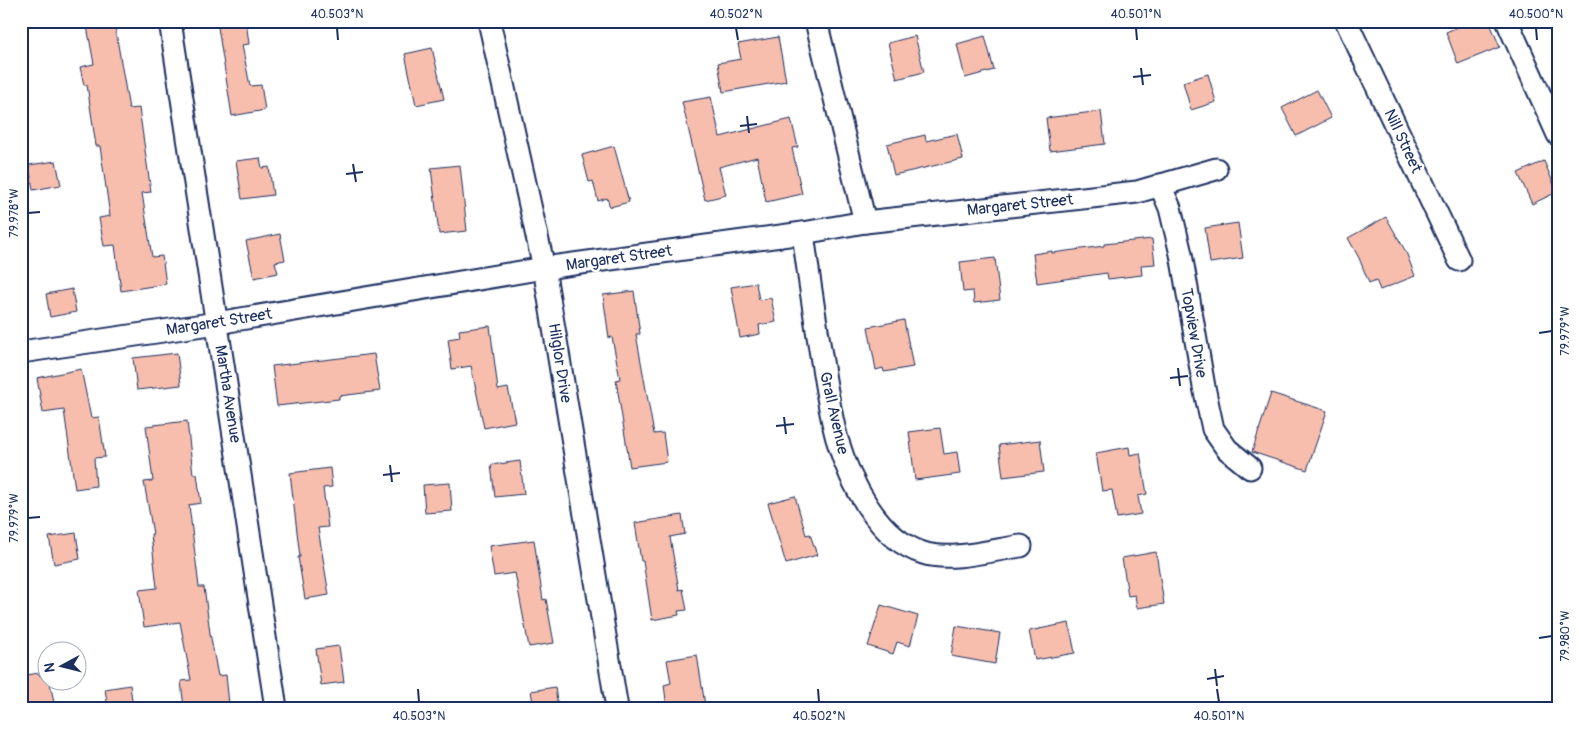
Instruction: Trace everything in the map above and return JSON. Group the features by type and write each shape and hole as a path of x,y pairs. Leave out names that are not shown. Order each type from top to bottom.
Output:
{"street":[{"name":"Martha Avenue","path":"170,21 276,708"},
{"name":"Hilglor Drive","path":"489,21 544,268 617,708"},
{"path":"816,21 865,222"},
{"name":"Nill Street","path":"1346,21 1459,260"},
{"path":"1507,21 1558,135"},
{"name":"Margaret Street","path":"21,352 217,323 544,268 803,233 865,222 1137,192 1216,169"},
{"name":"Topview Drive","path":"1160,185 1170,208 1180,254 1213,429 1226,449 1250,468"},
{"name":"Grall Avenue","path":"803,233 811,293 837,439 847,466 862,497 880,523 893,538 924,554 959,555 1020,546"}],"building":[{"path":"86,21 114,21 129,109 139,108 151,192 142,193 152,257 162,256 166,284 121,291 115,245 104,246 99,218 110,216 100,146 96,146 87,85 84,85 80,67 94,64"},
{"path":"217,21 246,21 249,44 242,45 250,86 261,85 265,110 232,116"},
{"path":"1472,21 1489,21 1500,47 1458,64 1446,32"},
{"path":"915,36 924,72 897,79 888,43"},
{"path":"985,36 994,70 965,78 957,44"},
{"path":"778,37 786,81 723,92 718,63 741,59 738,44"},
{"path":"432,48 444,99 416,105 405,54"},
{"path":"1208,74 1216,102 1191,110 1183,82"},
{"path":"1317,90 1331,118 1296,136 1282,108"},
{"path":"711,97 720,137 791,119 798,147 792,148 802,194 766,202 757,157 719,167 726,195 705,200 682,102"},
{"path":"1101,111 1105,144 1050,151 1046,118"},
{"path":"957,134 963,159 894,175 887,144 925,135 926,141"},
{"path":"614,146 629,202 610,207 607,198 598,201 593,181 589,182 582,155"},
{"path":"260,158 262,168 269,167 273,195 242,199 236,161"},
{"path":"56,161 61,185 33,190 29,165"},
{"path":"1544,161 1557,192 1532,204 1518,173"},
{"path":"460,165 467,231 439,234 431,168"},
{"path":"1386,217 1406,252 1415,276 1380,290 1376,280 1369,283 1359,258 1348,238"},
{"path":"1238,223 1243,258 1210,263 1205,228"},
{"path":"280,234 285,260 275,262 278,273 254,278 246,241"},
{"path":"1152,239 1155,264 1141,265 1142,275 1108,279 1107,273 1037,283 1033,254"},
{"path":"995,258 1000,300 974,303 973,291 963,292 960,262"},
{"path":"756,283 759,300 771,298 776,322 759,325 760,334 740,338 731,287"},
{"path":"72,289 76,312 50,317 46,294"},
{"path":"634,291 640,334 636,334 654,434 663,433 667,462 630,467 616,380 620,379 612,337 609,338 603,295"},
{"path":"904,320 913,367 884,372 883,368 876,370 868,327"},
{"path":"490,326 498,390 508,388 515,422 484,428 471,366 452,369 448,339 460,337 459,330"},
{"path":"177,353 181,385 137,390 133,358"},
{"path":"374,354 380,391 339,396 339,399 277,406 272,366"},
{"path":"81,369 91,418 99,417 105,457 94,458 96,486 75,489 64,410 43,413 37,378"},
{"path":"1271,393 1327,411 1307,470 1252,452"},
{"path":"187,421 193,474 197,474 201,503 189,505 199,587 204,587 218,676 226,675 229,704 195,708 184,708 181,681 191,680 180,622 144,627 139,590 157,588 151,534 153,534 144,482 153,481 146,426"},
{"path":"940,428 944,454 957,452 960,474 915,480 909,432"},
{"path":"1040,440 1044,472 1003,477 999,445"},
{"path":"1129,447 1130,455 1140,453 1147,494 1138,496 1141,514 1117,518 1112,490 1102,491 1096,453"},
{"path":"520,461 524,494 495,497 491,465"},
{"path":"330,468 332,487 323,488 328,527 318,528 329,595 305,599 298,557 300,557 290,473"},
{"path":"450,483 452,511 425,513 423,485"},
{"path":"795,496 806,535 810,534 817,555 786,564 768,503"},
{"path":"682,515 685,534 670,537 679,590 683,589 687,610 678,611 679,615 652,620 635,523"},
{"path":"76,533 80,559 54,564 49,537"},
{"path":"534,540 543,600 546,599 554,643 529,647 515,573 494,576 489,546"},
{"path":"1156,552 1164,604 1137,608 1135,595 1128,596 1122,558"},
{"path":"881,605 918,616 910,646 897,642 893,654 868,646"},
{"path":"1069,623 1075,653 1035,660 1029,631"},
{"path":"956,626 1000,633 995,664 951,656"},
{"path":"339,646 344,682 321,685 316,649"},
{"path":"697,655 705,705 667,708 664,685 671,683 667,660"},
{"path":"38,673 38,692 52,692 55,708 21,708 21,676"},
{"path":"130,685 133,708 108,708 105,689"},
{"path":"555,687 558,708 534,708 531,691"}]}
